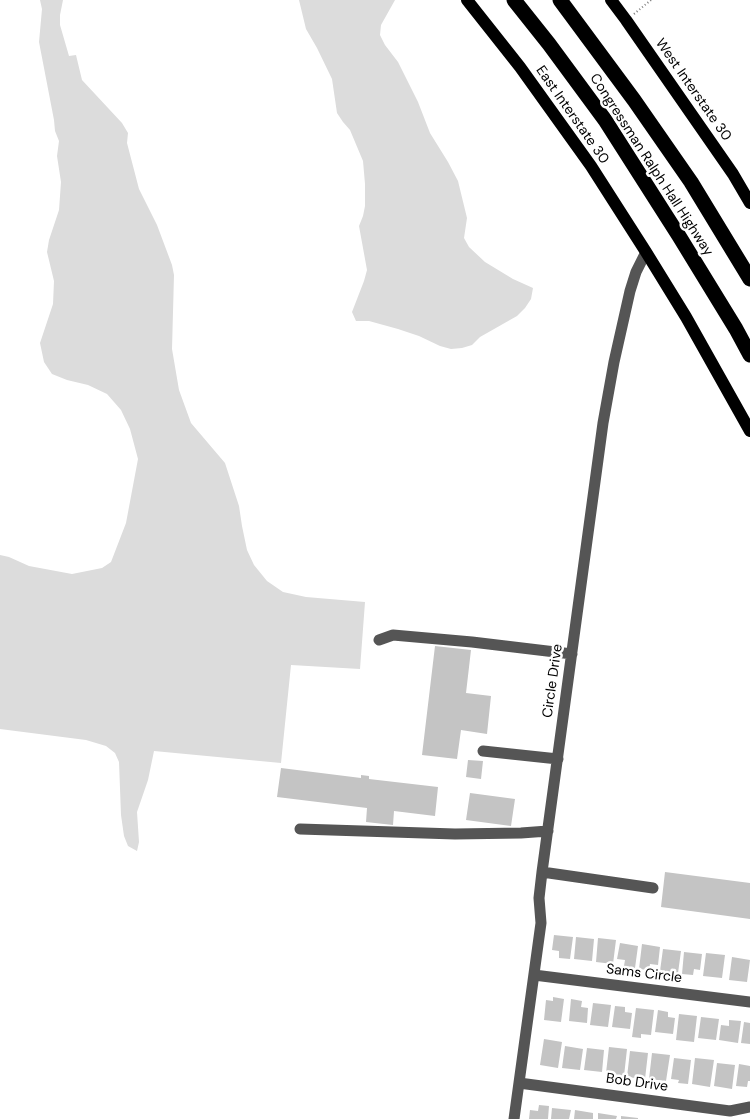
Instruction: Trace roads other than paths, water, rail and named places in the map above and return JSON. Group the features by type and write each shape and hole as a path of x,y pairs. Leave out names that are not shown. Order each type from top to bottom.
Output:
{"highway":[{"name":"Congressman Ralph Hall Highway","path":"514,0 605,120 679,236 750,355"},
{"name":"Congressman Ralph Hall Highway","path":"560,0 634,100 691,182 750,280"}],"main road":[{"name":"East Interstate 30","path":"468,0 520,67 591,166 646,252"},
{"name":"West Interstate 30","path":"611,0 733,174 750,203"},
{"path":"646,252 686,317 750,431"}],"street":[{"name":"Circle Drive","path":"514,1119 541,923 542,872 603,423 620,333 636,272 646,252"},
{"path":"380,640 393,635 572,654"},
{"path":"483,751 558,760"},
{"path":"300,829 455,834 548,831"},
{"path":"542,872 653,888"},
{"name":"Sams Circle","path":"534,975 750,1002"},
{"name":"Bob Drive","path":"519,1083 730,1111 750,1107"}]}
